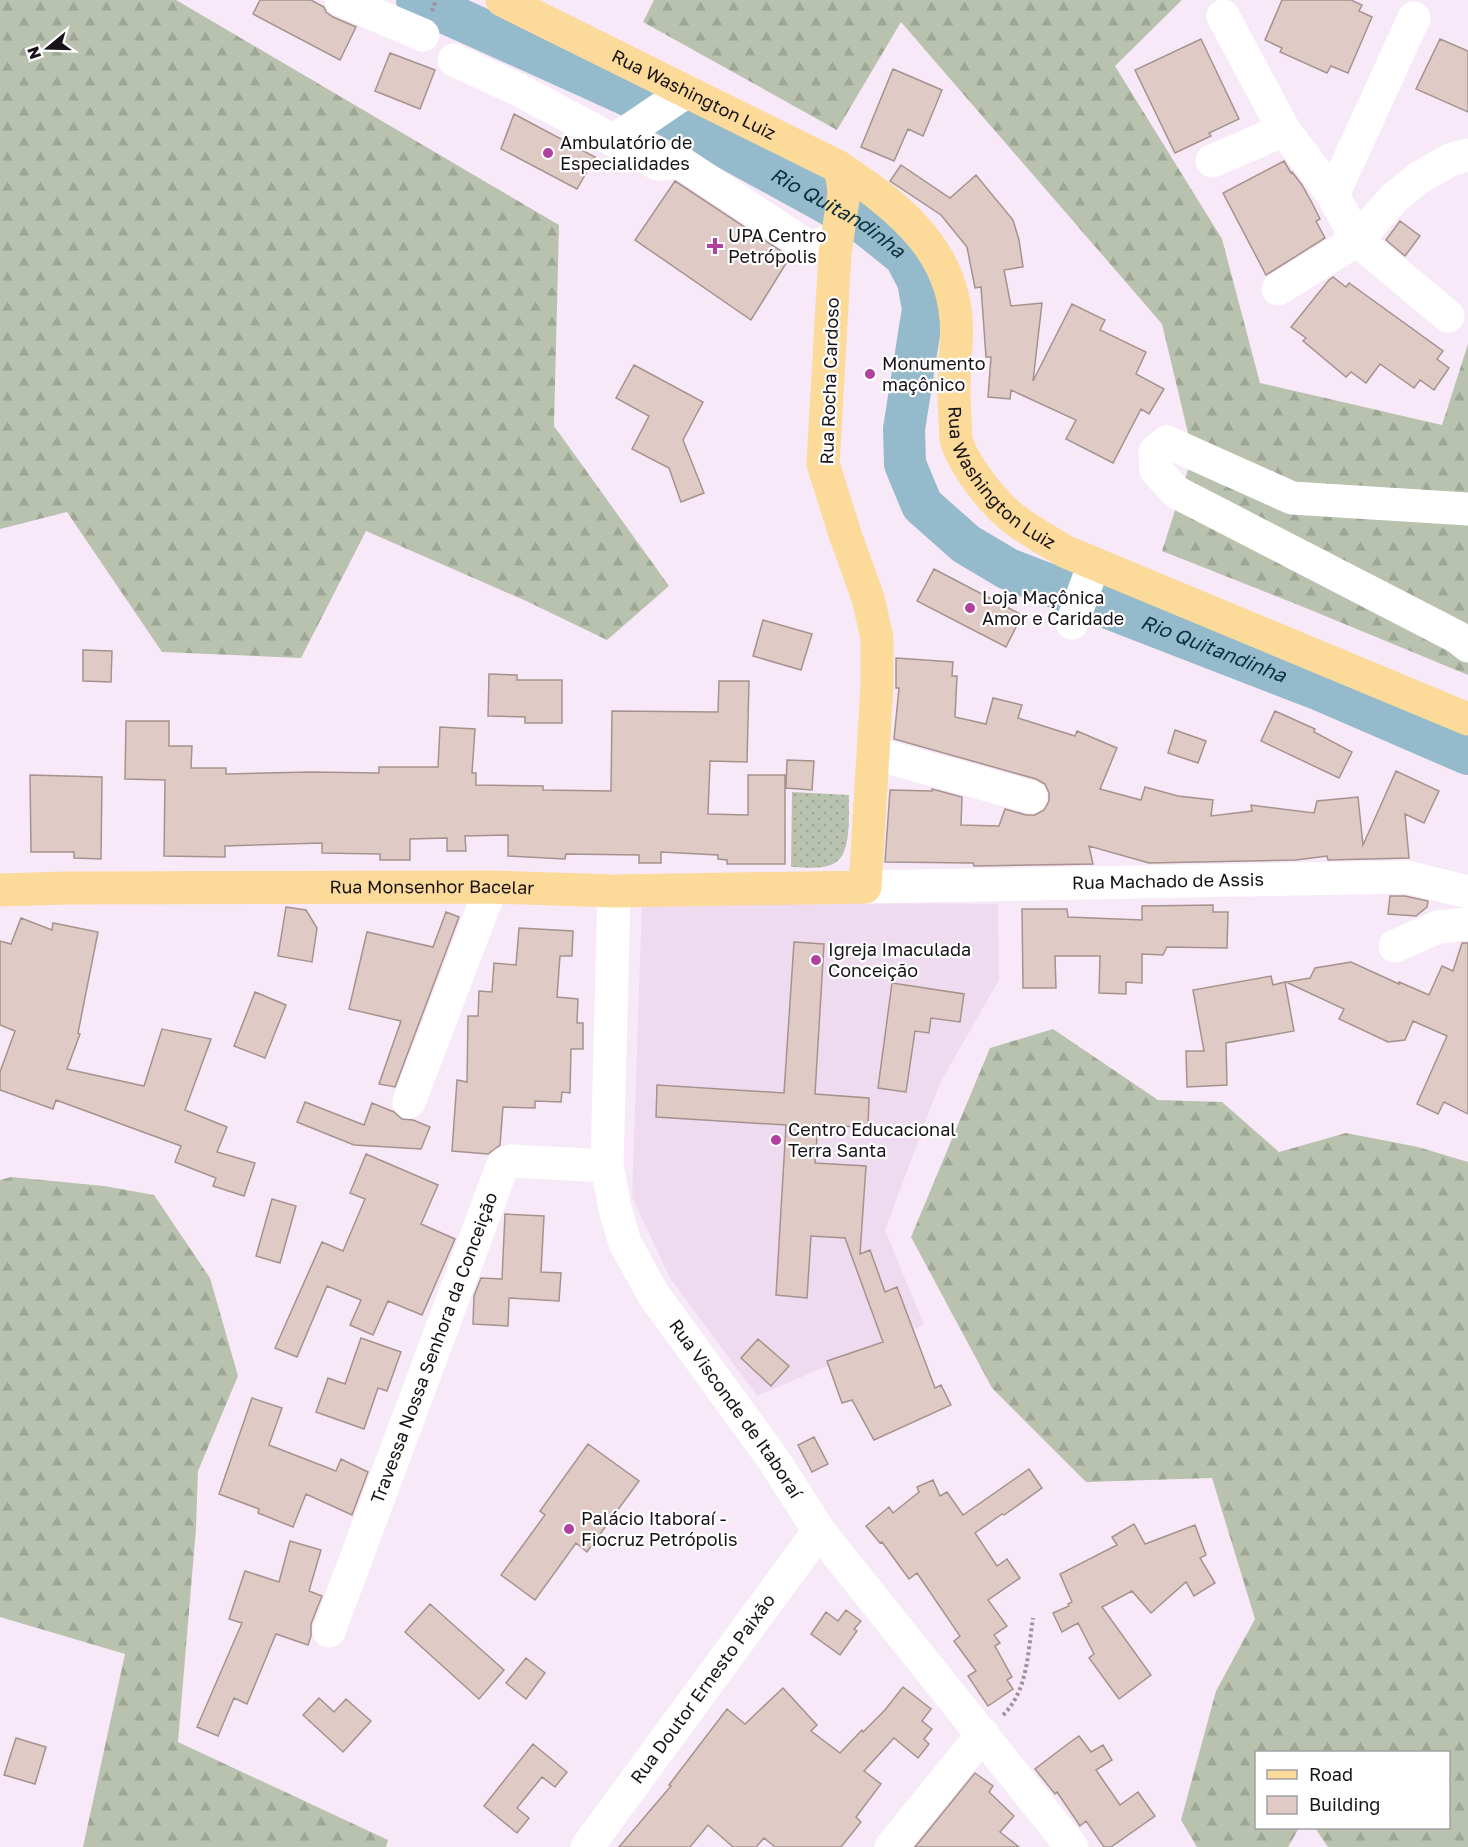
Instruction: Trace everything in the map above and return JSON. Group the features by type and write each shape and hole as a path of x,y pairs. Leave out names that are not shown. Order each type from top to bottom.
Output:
{"main road":[{"name":"Rua Washington Luiz","path":"502,0 687,92 895,207 921,235 942,263 952,291 957,333 953,392 957,442 977,480 1013,518 1064,551 1468,718"},
{"name":"Rua Rocha Cardoso","path":"850,182 837,237 823,464 868,598 877,638 877,686 865,887"},
{"name":"Rua Monsenhor Bacelar","path":"0,890 491,887 614,891 865,887"}],"street":[{"path":"341,0 423,35"},
{"path":"1223,16 1284,130 1333,195 1357,240 1448,316"},
{"path":"1333,195 1414,18"},
{"path":"454,60 517,89 658,164 680,162 804,244 816,247 837,237"},
{"path":"615,140 687,92"},
{"path":"1212,161 1284,130"},
{"path":"1278,289 1357,240 1394,198 1420,177 1452,159 1468,155"},
{"path":"1468,509 1292,498 1167,442 1155,452 1156,470 1176,492 1457,637 1468,646"},
{"path":"1072,622 1094,564"},
{"path":"873,753 1031,797"},
{"name":"Rua Machado de Assis","path":"865,887 1407,877 1468,892"},
{"path":"409,1102 491,887"},
{"name":"Rua Visconde de Itaboraí","path":"614,891 607,1166 615,1209 625,1244 653,1294 773,1459 819,1530 1072,1847"},
{"path":"1395,946 1438,927 1468,924"},
{"name":"Travessa Nossa Senhora da Conceição","path":"330,1631 502,1167 511,1161 607,1166"},
{"name":"Rua Doutor Ernesto Paixão","path":"587,1847 819,1530"},
{"path":"891,1847 983,1734"}],"path":[{"path":"983,1734 1010,1708 1025,1676 1033,1618"}],"shaded area":[{"name":"Centro Educacional Terra Santa","path":"642,902 998,904 999,980 940,1083 885,1230 924,1325 757,1396 670,1278 632,1197"}],"green space":[{"path":"0,0 176,0 559,225 554,426 669,586 607,640 524,600 366,531 301,658 162,652 67,512 0,529"},
{"path":"654,0 1182,0 1115,66 1222,239 1260,383 1442,425 1468,344 1468,675 1162,551 1193,454 1162,324 901,22 837,130 643,22"},
{"path":"792,792 849,795 847,843 844,852 833,864 818,868 791,867"},
{"path":"1053,1029 1158,1100 1222,1102 1279,1152 1346,1133 1418,1147 1468,1162 1468,1847 1328,1847 1316,1829 1450,1829 1450,1751 1255,1751 1255,1829 1298,1829 1288,1847 1197,1847 1181,1820 1216,1691 1255,1619 1212,1478 1086,1482 992,1388 911,1237 990,1048"},
{"path":"11,1177 104,1186 154,1195 210,1278 238,1376 198,1471 196,1528 178,1742 388,1840 386,1847 83,1847 125,1654 0,1617 0,1180"}],"building":[{"path":"260,0 311,0 324,7 326,12 333,17 356,27 340,60 253,14"},
{"path":"1282,0 1351,0 1362,5 1359,11 1372,17 1348,73 1331,66 1327,73 1280,52 1282,48 1265,40"},
{"path":"1201,39 1239,119 1209,133 1211,136 1175,153 1135,70"},
{"path":"1440,39 1468,51 1468,112 1416,89"},
{"path":"390,53 435,70 420,109 375,91"},
{"path":"893,69 942,90 923,136 908,129 894,161 861,147"},
{"name":"Ambulatório de Especialidades","path":"514,114 595,157 577,189 501,149"},
{"path":"1284,161 1311,201 1320,219 1316,221 1325,238 1266,275 1223,193"},
{"path":"901,165 950,198 976,175 1013,220 1023,267 1004,270 1011,306 1042,303 1033,381 1072,304 1105,320 1100,330 1146,352 1136,374 1164,389 1149,414 1141,409 1113,463 1066,439 1076,420 1011,390 1010,399 988,397 991,357 986,357 981,287 975,288 967,247 941,215 890,181"},
{"name":"UPA Centro Petrópolis","path":"675,181 790,257 751,320 635,240"},
{"path":"1400,221 1420,236 1405,256 1386,240"},
{"path":"1333,277 1346,287 1349,283 1443,351 1437,359 1449,368 1434,390 1420,380 1414,388 1380,364 1366,383 1351,372 1346,377 1303,341 1306,338 1291,327"},
{"path":"634,365 703,402 683,440 704,493 681,502 669,468 632,449 649,416 616,398"},
{"name":"Loja Maçônica Amor e Caridade","path":"934,569 1022,615 1006,647 917,601"},
{"path":"763,620 812,634 801,670 753,656"},
{"path":"83,650 112,651 111,682 83,681"},
{"path":"896,658 953,662 952,676 957,676 955,717 986,724 993,698 1022,705 1018,718 1075,736 1077,731 1117,748 1100,789 1141,800 1145,787 1178,796 1213,800 1211,816 1252,811 1251,805 1314,813 1317,801 1358,797 1363,845 1396,771 1439,791 1424,823 1405,814 1409,858 1328,860 1327,856 1296,860 1149,863 1089,846 1093,864 974,866 973,863 885,862 890,790 932,791 932,789 962,797 961,825 999,826 1005,809 1035,815 1044,810 1049,801 1049,793 1045,784 1036,779 894,739 899,688 896,688"},
{"path":"489,674 517,675 517,680 562,680 562,723 525,723 525,717 488,716"},
{"path":"719,681 749,681 747,762 710,761 708,814 748,815 748,775 785,775 785,864 727,864 727,860 718,859 718,855 661,852 661,863 639,863 639,855 566,854 565,859 508,856 508,835 465,836 466,851 447,851 447,838 410,839 410,860 380,860 380,854 322,853 322,843 225,846 225,857 164,856 165,780 125,779 126,721 169,721 169,746 192,746 191,768 226,768 226,774 379,773 379,767 438,767 440,727 475,729 472,773 476,773 476,785 543,786 543,790 611,791 612,711 718,712"},
{"path":"1275,711 1315,729 1314,732 1352,752 1339,778 1261,741"},
{"path":"1175,730 1206,741 1198,763 1168,753"},
{"path":"787,760 814,761 812,790 786,788"},
{"path":"30,775 102,777 101,859 74,858 74,852 31,852"},
{"path":"1390,896 1405,896 1428,901 1427,907 1416,916 1388,914"},
{"path":"1213,905 1213,912 1228,912 1227,948 1167,947 1163,955 1142,954 1142,983 1126,982 1126,994 1099,993 1100,956 1055,956 1056,988 1023,988 1022,909 1067,909 1068,917 1142,920 1142,906"},
{"path":"286,907 306,910 317,928 312,962 278,956"},
{"path":"446,912 459,917 395,1087 379,1084 401,1021 349,1009 367,932 433,947"},
{"path":"21,918 52,930 53,923 98,932 78,1033 80,1034 67,1069 144,1086 162,1029 211,1039 185,1110 227,1127 217,1152 255,1163 244,1196 213,1186 216,1178 175,1162 181,1146 56,1100 53,1109 0,1090 0,1072 15,1031 0,1025 0,941 11,944"},
{"path":"519,928 573,931 572,956 560,956 557,997 578,999 577,1023 583,1023 583,1049 571,1049 570,1093 562,1092 561,1102 535,1101 535,1108 503,1107 500,1145 488,1154 452,1151 457,1080 467,1082 468,1016 478,1016 479,991 492,992 494,963 516,965"},
{"path":"794,942 824,944 815,1094 869,1098 868,1128 818,1124 815,1163 866,1166 860,1254 870,1250 885,1292 897,1287 935,1388 941,1385 951,1405 874,1440 852,1400 842,1403 827,1361 883,1342 845,1238 811,1236 807,1298 776,1295 786,1125 656,1117 657,1085 784,1093"},
{"path":"1462,943 1468,943 1468,1114 1444,1102 1438,1114 1417,1104 1447,1036 1413,1021 1405,1040 1388,1042 1339,1019 1344,1009 1286,982 1310,978 1315,968 1351,962 1429,995 1442,966 1453,971"},
{"path":"1271,976 1273,985 1285,982 1294,1031 1226,1043 1227,1085 1187,1087 1186,1051 1204,1051 1193,990"},
{"path":"892,983 964,994 960,1022 931,1018 929,1033 915,1031 906,1092 878,1088"},
{"path":"255,992 286,1005 265,1058 234,1046"},
{"path":"305,1102 364,1125 372,1103 394,1112 402,1119 413,1120 430,1127 421,1149 354,1145 297,1122"},
{"path":"366,1154 438,1185 421,1224 455,1239 422,1315 388,1301 373,1335 350,1325 361,1300 327,1286 297,1357 275,1348 322,1242 343,1251 365,1199 350,1193"},
{"path":"272,1199 296,1206 280,1263 256,1256"},
{"path":"505,1214 544,1216 541,1272 561,1273 559,1301 509,1298 508,1326 473,1324 474,1296 481,1278 502,1279"},
{"path":"361,1338 401,1352 387,1391 378,1388 364,1429 316,1412 328,1378 345,1384"},
{"path":"758,1339 789,1366 771,1386 741,1358"},
{"path":"252,1398 282,1408 269,1445 336,1471 341,1459 368,1472 352,1515 306,1494 293,1527 258,1513 259,1509 219,1494"},
{"path":"814,1437 828,1464 812,1472 798,1445"},
{"name":"Palácio Itaboraí - Fiocruz Petrópolis","path":"588,1444 639,1481 587,1552 576,1543 535,1600 501,1575 545,1515 540,1511"},
{"path":"1029,1469 1042,1488 975,1533 997,1566 1007,1559 1020,1578 988,1600 1007,1626 994,1635 1000,1643 995,1646 1012,1677 1007,1680 1013,1689 988,1706 968,1676 976,1671 954,1641 960,1636 917,1573 909,1579 882,1542 880,1543 866,1526 889,1507 893,1513 919,1492 917,1487 933,1480 940,1496 947,1492 963,1515"},
{"path":"1134,1524 1145,1544 1195,1525 1206,1555 1200,1558 1215,1583 1194,1596 1186,1582 1151,1613 1132,1591 1102,1607 1151,1675 1119,1699 1089,1658 1094,1654 1078,1623 1062,1632 1053,1613 1069,1606 1068,1604 1072,1602 1060,1574 1117,1545 1112,1537"},
{"path":"290,1541 321,1550 309,1591 322,1596 311,1624 308,1645 276,1634 247,1704 234,1698 218,1736 197,1727 242,1623 229,1619 245,1571 279,1582"},
{"path":"430,1604 504,1670 479,1699 405,1632"},
{"path":"846,1610 861,1621 854,1629 857,1631 840,1655 811,1634 826,1612 838,1621"},
{"path":"526,1658 545,1673 526,1699 506,1683"},
{"path":"903,1687 931,1709 922,1721 932,1729 924,1739 929,1744 918,1758 894,1738 864,1771 881,1784 856,1817 861,1822 841,1847 775,1847 764,1838 756,1847 733,1847 708,1825 690,1847 619,1847 671,1786 669,1785 727,1709 745,1724 783,1688 817,1725 811,1731 840,1753 885,1710"},
{"path":"319,1698 334,1712 346,1699 371,1721 343,1752 303,1715"},
{"path":"1079,1736 1091,1752 1103,1745 1112,1760 1096,1770 1120,1805 1138,1792 1155,1816 1111,1847 1104,1847 1086,1821 1080,1826 1057,1792 1055,1794 1035,1769"},
{"path":"16,1738 46,1747 35,1784 4,1775"},
{"path":"533,1744 567,1772 555,1787 542,1777 517,1808 529,1818 517,1833 484,1806"},
{"path":"975,1773 993,1786 989,1792 1014,1816 1000,1832 1019,1847 915,1847"}],"waterway":[{"name":"Rio Quitandinha","path":"417,0 643,102 865,224 905,256 918,281 923,309 904,429 905,464 922,505 966,544 1008,569 1320,690 1468,754"}],"place":[{"name":"Ambulatório de Especialidades","path":"548,153"},
{"name":"UPA Centro Petrópolis","path":"715,246"},
{"name":"Monumento maçônico","path":"870,374"},
{"name":"Loja Maçônica Amor e Caridade","path":"970,608"},
{"name":"Igreja Imaculada Conceição","path":"816,960"},
{"name":"Centro Educacional Terra Santa","path":"776,1140"},
{"name":"Palácio Itaboraí - Fiocruz Petrópolis","path":"569,1529"}]}
